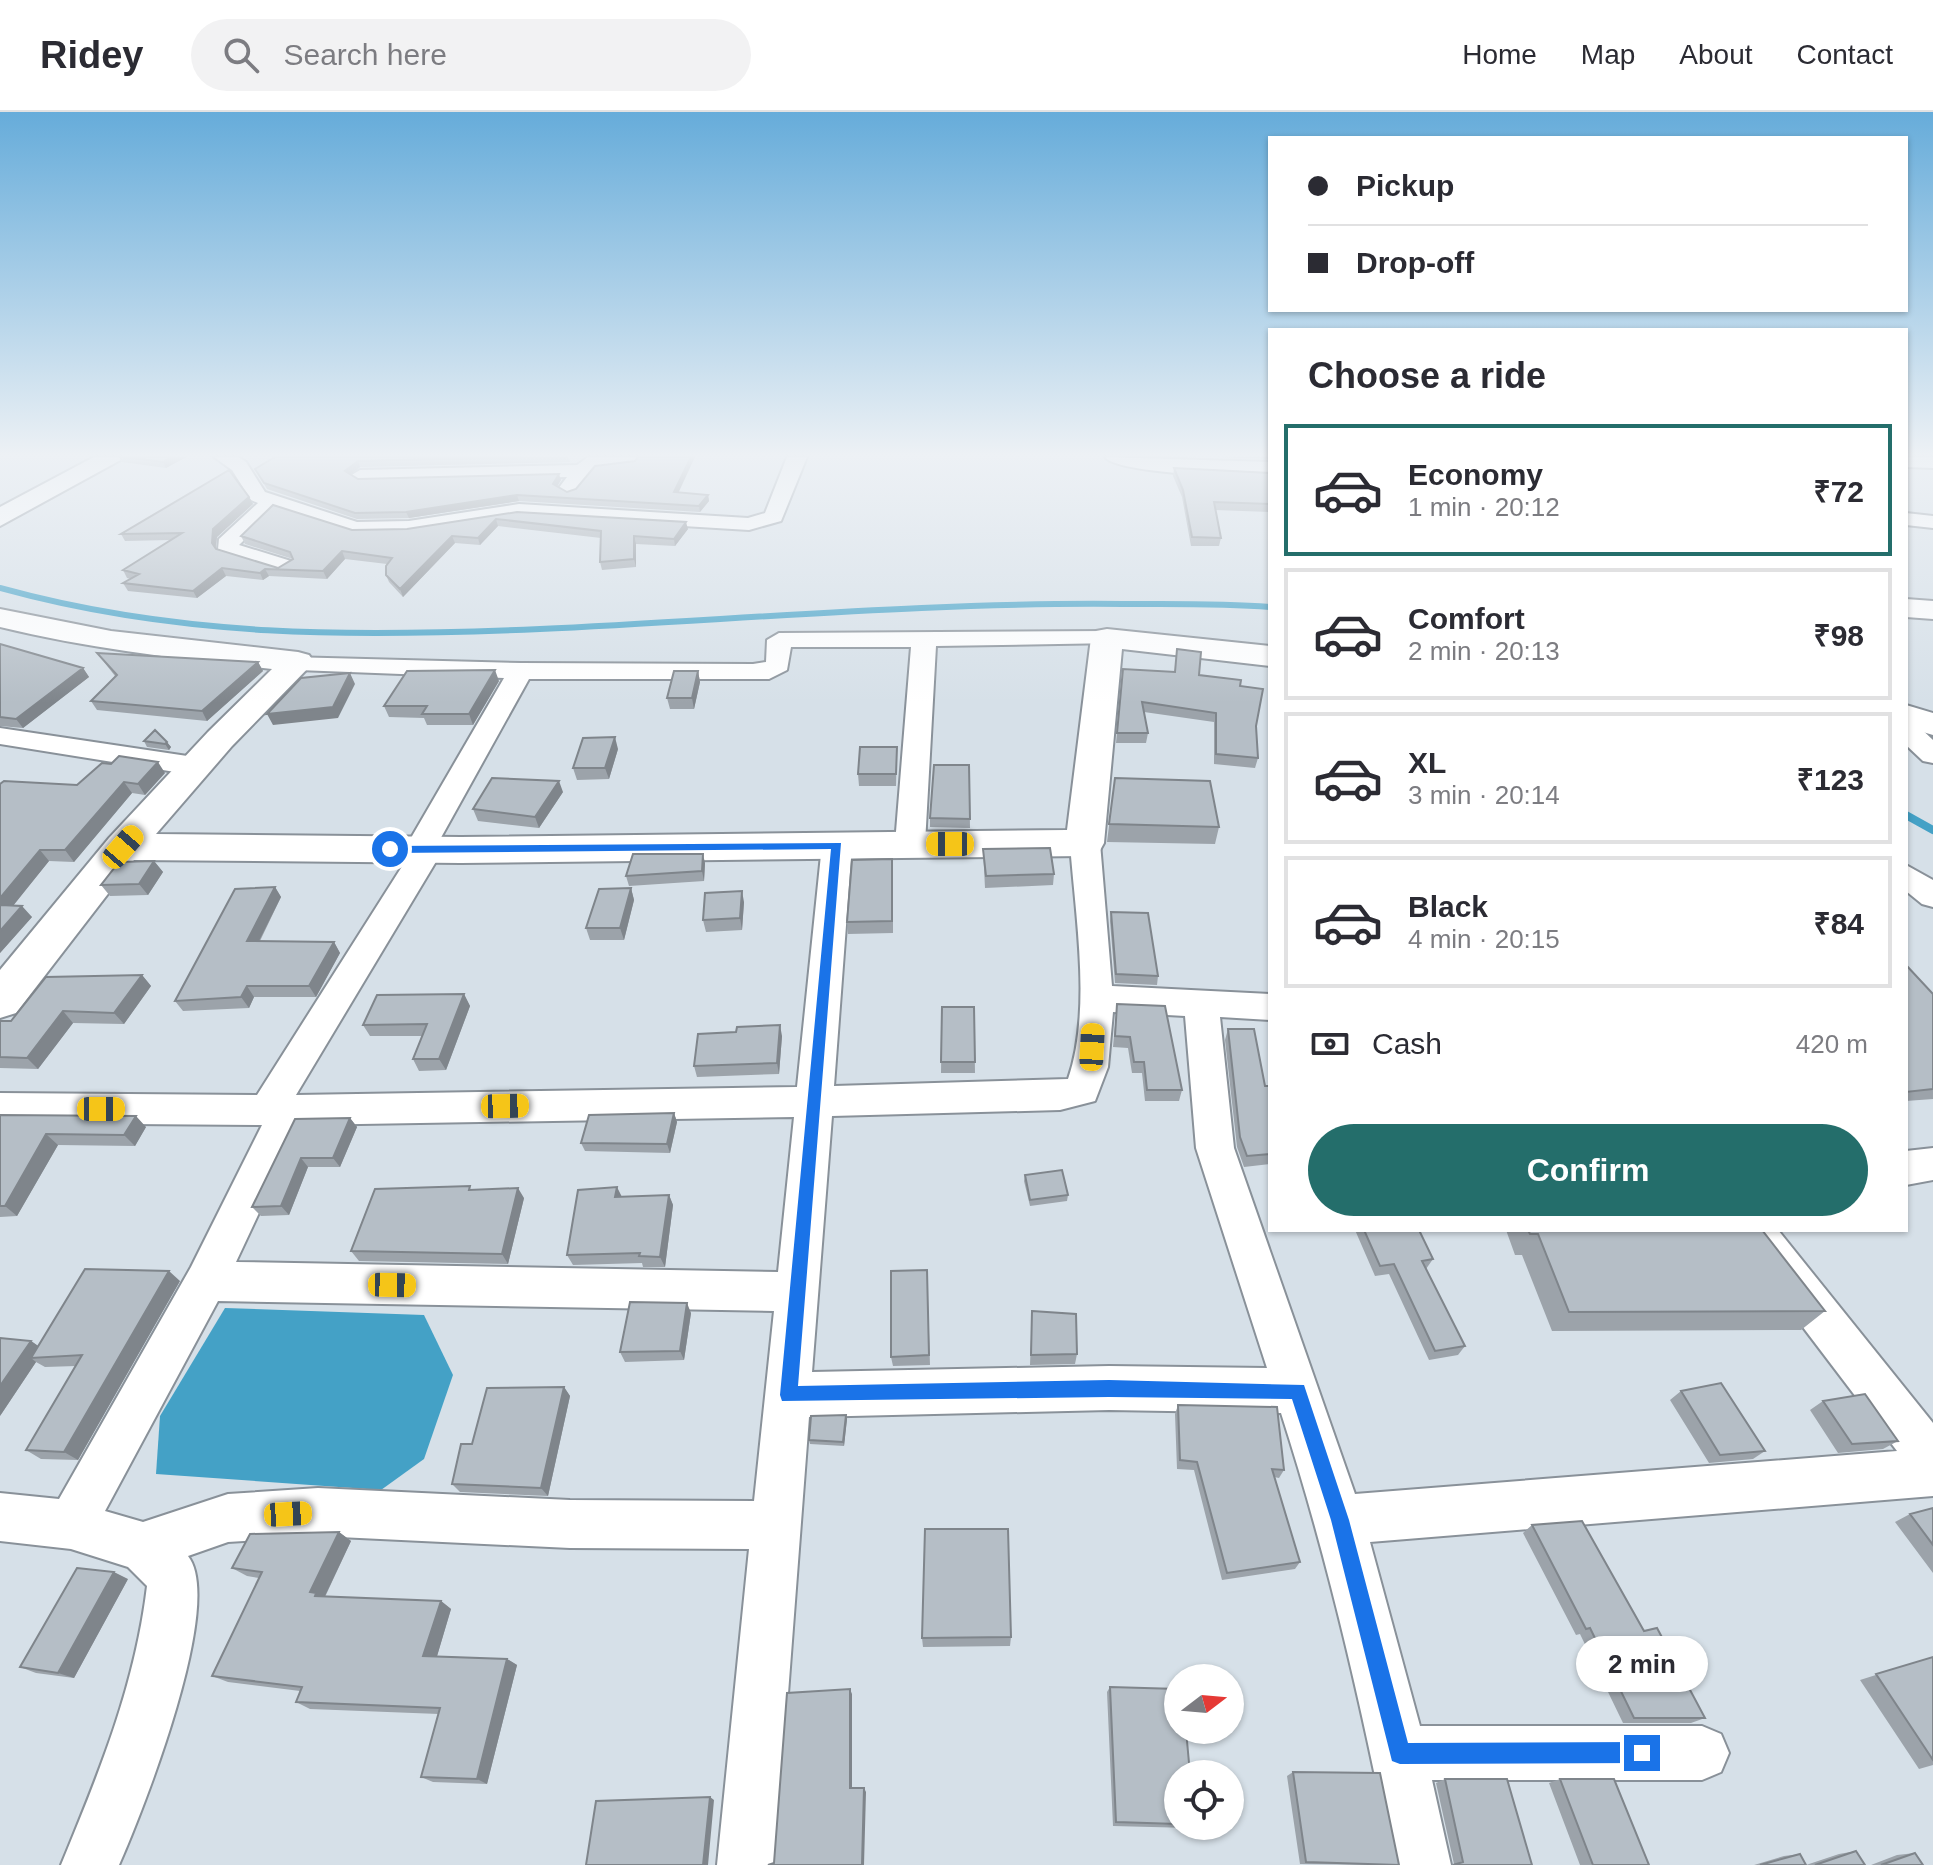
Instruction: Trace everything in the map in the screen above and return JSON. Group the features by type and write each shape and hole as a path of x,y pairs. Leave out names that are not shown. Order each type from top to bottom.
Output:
{"street":[{"path":"232,539 227,544 229,549 283,566"},
{"path":"1908,608 1933,610"},
{"path":"0,618 65,635 169,651 298,662 521,671 769,671 778,665 779,640 1107,638 1268,656"},
{"path":"910,844 924,638"},
{"path":"0,1108 278,1109 815,1102 1060,1095 1082,1091 1091,1072 1095,998 1085,843 1107,638"},
{"path":"0,1001 16,962 194,766 298,662"},
{"path":"71,1525 206,1281 278,1109 521,671"},
{"path":"1908,716 1933,725"},
{"path":"1908,732 1933,755"},
{"path":"0,736 194,766"},
{"path":"123,847 424,850 1085,843"},
{"path":"746,1865 837,845"},
{"path":"1908,877 1933,896"},
{"path":"1095,998 1268,1007"},
{"path":"1201,1004 1215,1148 1340,1520 1400,1753 1422,1865"},
{"path":"1908,1168 1933,1164"},
{"path":"1755,1232 1933,1460"},
{"path":"206,1281 798,1292"},
{"path":"789,1395 1109,1388 1298,1391"},
{"path":"1340,1520 1933,1472"},
{"path":"143,1547 228,1518 318,1512 570,1524 777,1525"},
{"path":"0,1517 71,1525 143,1547 173,1577 169,1630 149,1717 90,1865"},
{"path":"1400,1753 1702,1753"}],"water":[{"path":"225,1308 424,1315 453,1375 424,1459 381,1490 156,1474 160,1416"}],"building":[{"path":"173,539 212,539 216,549 278,568 293,559 290,552 250,539 449,539 400,589 386,575 386,566 392,558 342,551 323,571 265,569 260,573 222,568 193,591 123,583 139,574 123,570"},
{"path":"601,539 634,539 634,559 600,562"},
{"path":"0,644 83,668 16,719 0,717"},
{"path":"1177,649 1201,652 1199,675 1241,680 1240,686 1263,689 1256,726 1258,758 1216,754 1216,713 1142,702 1148,733 1117,733 1123,669 1175,672"},
{"path":"97,653 258,662 202,711 91,701 117,675"},
{"path":"495,670 469,714 422,714 427,706 384,706 407,671"},
{"path":"674,671 698,671 692,698 667,698"},
{"path":"350,673 333,707 267,714 301,678"},
{"path":"155,730 167,742 165,744 144,741"},
{"path":"615,737 605,768 573,768 583,738"},
{"path":"860,747 897,747 896,774 858,774"},
{"path":"119,756 158,762 138,784 124,782 65,850 40,850 0,898 0,784 4,781 77,785 102,763 111,764"},
{"path":"934,765 969,765 970,819 930,818"},
{"path":"492,778 559,781 535,817 473,809"},
{"path":"1115,778 1210,781 1219,827 1109,824"},
{"path":"1050,848 1054,874 986,876 983,849"},
{"path":"633,854 703,854 702,871 626,876"},
{"path":"892,859 892,921 847,922 852,860"},
{"path":"154,861 139,884 101,885 119,862"},
{"path":"275,887 247,941 334,942 309,986 247,986 241,997 175,1001 235,889"},
{"path":"631,888 620,928 586,928 599,889"},
{"path":"742,891 740,918 703,920 705,893"},
{"path":"0,905 22,906 0,931"},
{"path":"1111,912 1148,913 1158,976 1116,974"},
{"path":"1908,967 1933,994 1933,1089 1908,1092"},
{"path":"142,975 114,1013 63,1011 27,1058 0,1057 0,1021 11,1021 46,977"},
{"path":"464,994 439,1059 413,1059 427,1024 363,1025 377,995"},
{"path":"1117,1004 1165,1006 1182,1090 1147,1090 1144,1062 1134,1062 1130,1037 1115,1036"},
{"path":"942,1007 974,1007 975,1062 941,1062"},
{"path":"780,1025 777,1063 694,1066 698,1034 736,1032 737,1027"},
{"path":"1228,1029 1254,1029 1265,1086 1268,1086 1268,1154 1247,1156 1240,1137"},
{"path":"674,1113 667,1144 581,1143 589,1115"},
{"path":"0,1115 136,1116 124,1135 46,1134 5,1206 0,1206"},
{"path":"350,1118 333,1158 301,1158 281,1206 252,1207 295,1119"},
{"path":"1062,1170 1068,1195 1030,1200 1025,1175"},
{"path":"470,1186 469,1190 518,1188 502,1254 351,1251 375,1189"},
{"path":"617,1187 615,1197 669,1195 660,1257 639,1256 640,1253 567,1255 578,1190"},
{"path":"1365,1232 1420,1232 1433,1259 1422,1261 1465,1346 1435,1351 1394,1264 1380,1266"},
{"path":"1764,1232 1825,1311 1569,1312 1538,1234 1530,1234"},
{"path":"85,1269 169,1271 64,1452 26,1450 82,1355 31,1358"},
{"path":"927,1270 929,1355 891,1357 891,1271"},
{"path":"630,1302 687,1303 680,1351 620,1352"},
{"path":"1032,1311 1076,1314 1077,1354 1031,1355"},
{"path":"0,1338 31,1341 0,1386"},
{"path":"1721,1383 1765,1451 1720,1455 1681,1391"},
{"path":"564,1387 541,1488 452,1484 461,1444 472,1444 487,1388"},
{"path":"1865,1394 1898,1441 1852,1444 1823,1401"},
{"path":"1178,1405 1277,1407 1284,1470 1272,1469 1300,1562 1227,1573 1197,1462 1180,1460"},
{"path":"846,1415 843,1442 809,1440 811,1416"},
{"path":"1933,1508 1933,1545 1910,1514"},
{"path":"1582,1521 1644,1631 1657,1628 1705,1718 1634,1718 1590,1628 1586,1629 1532,1525"},
{"path":"925,1529 1008,1529 1011,1637 922,1638"},
{"path":"339,1532 310,1592 316,1593 315,1596 441,1601 423,1656 507,1659 477,1779 421,1777 440,1708 296,1702 302,1687 212,1676 262,1572 232,1568 250,1534"},
{"path":"77,1568 114,1572 58,1673 20,1667"},
{"path":"1933,1657 1933,1760 1876,1674"},
{"path":"1110,1687 1164,1689 1164,1744 1187,1744 1189,1760 1164,1760 1164,1824 1116,1822"},
{"path":"850,1689 850,1788 864,1788 862,1865 768,1865 774,1863 787,1693"},
{"path":"1293,1772 1380,1773 1399,1865 1306,1862"},
{"path":"1445,1779 1507,1779 1532,1865 1453,1865 1463,1862"},
{"path":"1560,1779 1614,1779 1649,1865 1593,1865"},
{"path":"710,1797 703,1865 586,1865 596,1801"},
{"path":"1856,1851 1865,1865 1815,1865"},
{"path":"1915,1853 1923,1865 1881,1865"},
{"path":"1800,1854 1806,1865 1760,1865"}],"waterway":[{"path":"0,588 135,617 201,625 335,633 540,629 977,606 1178,604 1268,607"},
{"path":"1908,816 1933,830"}],"route":[{"path":"390,849 837,845 789,1395 1109,1388 1298,1391 1340,1520 1400,1753 1642,1753"}]}
